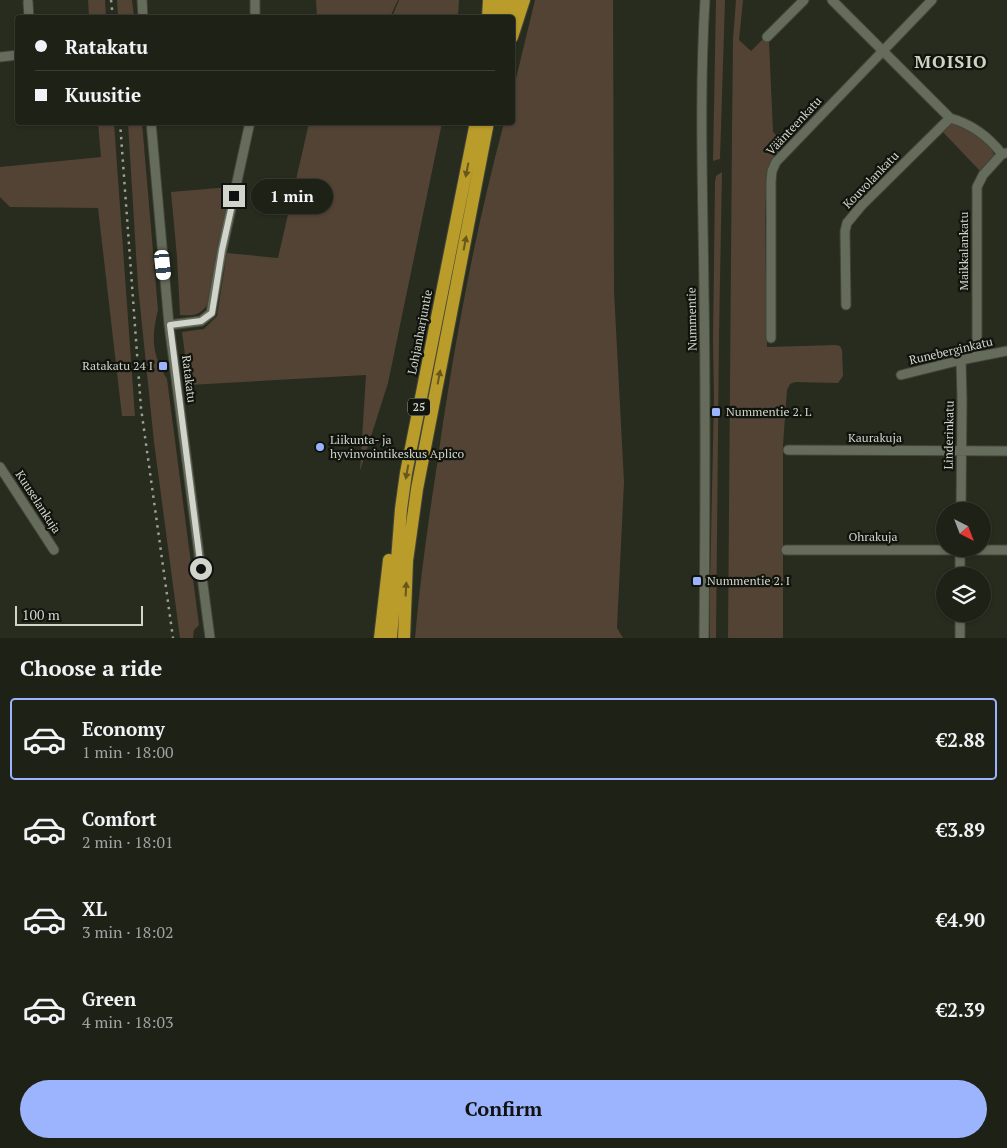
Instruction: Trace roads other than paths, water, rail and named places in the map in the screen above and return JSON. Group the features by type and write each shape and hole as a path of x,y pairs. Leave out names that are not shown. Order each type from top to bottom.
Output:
{"highway":[{"path":"488,15 489,0"},
{"path":"498,15 500,0"},
{"path":"509,15 512,0"},
{"path":"515,28 524,0"},
{"name":"Lohjanharjuntie","path":"391,638 401,509 406,472 475,125"},
{"name":"25","path":"404,638 407,560 417,489 487,125"},
{"path":"380,638 392,537 401,509"}],"street":[{"path":"142,0 143,15"},
{"path":"255,0 255,15"},
{"name":"Nummentie","path":"704,638 705,400 702,152 705,0"},
{"path":"767,37 804,0"},
{"path":"832,0 950,118 972,126 1005,154"},
{"name":"Väänteenkatu","path":"772,338 772,171 776,162 932,0"},
{"path":"28,2 29,15"},
{"path":"0,57 15,55"},
{"name":"Kouvolankatu","path":"846,305 845,231 847,223 862,205 950,118"},
{"name":"Ratakatu","path":"151,125 170,325 210,638"},
{"path":"170,325 201,321 212,313 222,250 249,125"},
{"name":"Maikkalankatu","path":"977,357 977,187 983,175 1005,154"},
{"name":"Runeberginkatu","path":"900,375 1007,351"},
{"name":"Linderinkatu","path":"960,502 961,360"},
{"name":"Kaurakuja","path":"788,450 1007,451"},
{"name":"Kuuselankuja","path":"0,467 54,550"},
{"name":"Ohrakuja","path":"786,550 936,549"},
{"name":"Ohrakuja","path":"991,550 1007,550"},
{"path":"960,622 960,638"}],"railway":[{"path":"111,0 113,15"},
{"path":"120,125 141,408 173,638"}],"place":[{"name":"Ratakatu 24 I","path":"163,366"},
{"name":"Nummentie 2. L","path":"716,412"},
{"name":"Liikunta- ja hyvinvointikeskus Aplico","path":"320,447"},
{"name":"Nummentie 2. I","path":"697,581"}],"district":[{"name":"MOISIO","path":"951,62"}]}
